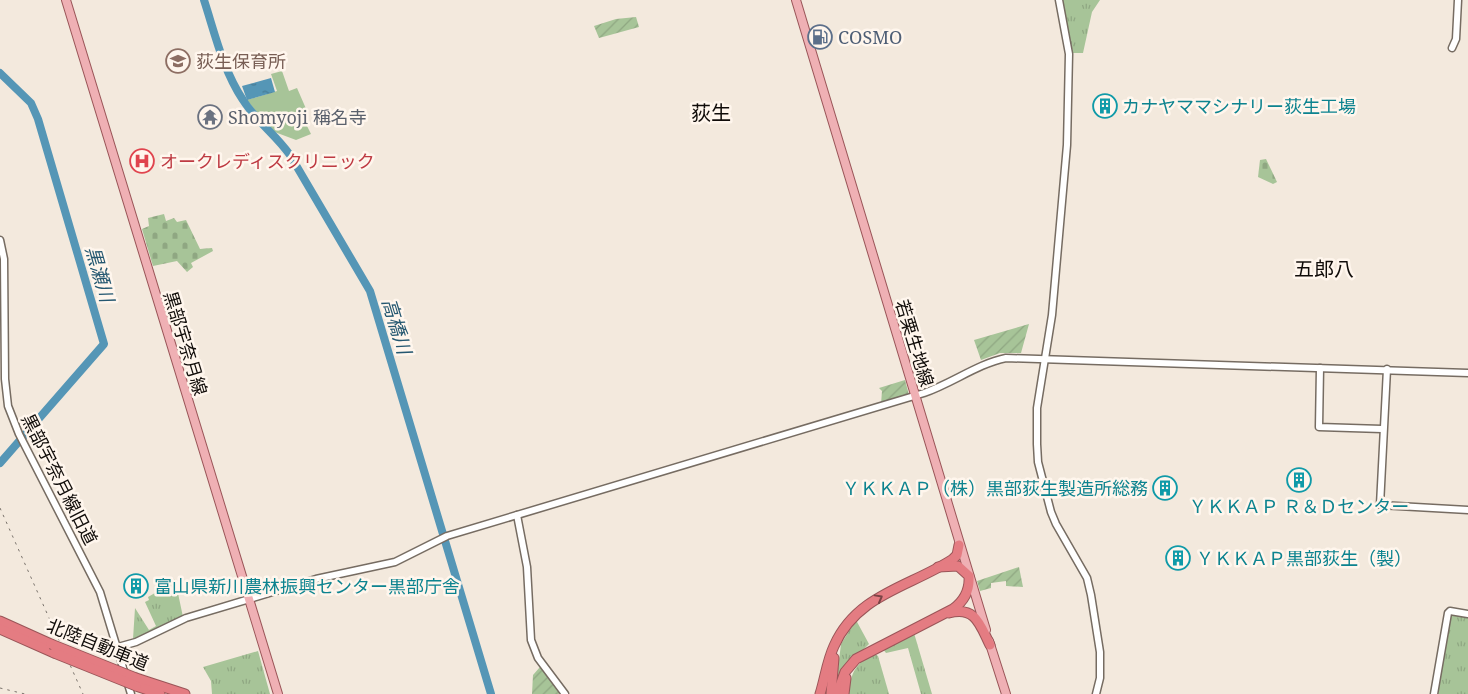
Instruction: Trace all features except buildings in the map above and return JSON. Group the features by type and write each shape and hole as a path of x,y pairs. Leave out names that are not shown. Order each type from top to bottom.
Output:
{"highway":[{"path":"820,694 829,659 843,629 855,613 866,605 956,557 959,545"},
{"path":"837,694 848,667 868,651 958,606 964,598 969,584 969,576 958,566 938,567"},
{"path":"942,615 964,611 971,614 980,625 990,645"},
{"name":"北陸自動車道","path":"0,621 52,649"},
{"name":"北陸自動車道","path":"0,628 134,686 160,694"},
{"path":"831,694 834,659 843,629"},
{"path":"844,694 849,672 855,663 868,651"},
{"name":"北陸自動車道","path":"134,686 185,694"}],"main road":[{"name":"黒部宇奈月線","path":"66,0 278,694"},
{"name":"若栗生地線","path":"796,0 959,545 1006,694"}],"street":[{"path":"1059,0 1069,54 1067,145 1046,358 1037,408 1038,462 1056,524 1079,562 1087,578 1092,595 1100,652 1100,678 1096,694"},
{"path":"1452,48 1456,39 1458,0"},
{"name":"黒部宇奈月線旧道","path":"0,240 4,259 6,394 19,434 100,592 118,647 134,686"},
{"path":"118,647 136,642 186,618 316,579 395,562 447,536 915,396 952,383 990,361 1006,358 1046,358 1468,373"},
{"path":"1320,368 1319,427 1382,429"},
{"path":"1387,370 1382,429 1380,505 1468,510"},
{"path":"517,515 527,567 531,640 538,658 565,694"},
{"path":"1434,694 1448,613 1450,611 1468,614"}],"green space":[{"path":"1062,0 1100,0 1092,12 1083,53 1073,53"},
{"path":"636,17 639,27 599,38 594,26 616,19"},
{"path":"282,71 289,91 297,88 307,111 301,114 311,134 296,140 272,131 247,100 277,91 271,74"},
{"path":"1266,159 1277,182 1273,184 1258,177 1260,160"},
{"path":"164,214 166,221 174,218 177,222 186,220 200,249 212,248 213,251 191,263 193,267 187,272 177,261 153,266 142,229 149,226 148,218"},
{"path":"1029,324 1021,353 1000,353 981,360 974,340"},
{"path":"905,380 909,395 881,404 882,391 879,388"},
{"path":"1019,567 1023,587 1006,586 1006,581 991,583 991,588 980,591 977,581"},
{"path":"175,579 183,617 133,639 135,608 149,630 156,626 145,602 149,600 148,597"},
{"path":"1450,614 1468,616 1468,694 1438,694"},
{"path":"856,620 869,644 840,673 836,685 841,644"},
{"path":"914,633 932,694 921,694 908,648 886,653 883,649"},
{"path":"258,651 270,694 212,694 211,681 203,667"},
{"path":"875,654 878,656 889,694 849,694 855,669 868,657"},
{"path":"540,667 562,694 532,694 533,675"}],"water":[{"path":"271,78 275,92 247,100 242,86"}],"waterway":[{"name":"高橋川","path":"204,0 220,52 236,88 254,115 290,155 370,291 491,694"},
{"name":"黒瀬川","path":"0,73 31,103 38,119 104,344 0,463"}],"railway":[{"path":"0,508 83,694"},
{"path":"0,688 25,694"}],"place":[{"name":"COSMO","path":"820,37"},
{"name":"荻生保育所","path":"178,61"},
{"name":"カナヤママシナリー荻生工場","path":"1105,106"},
{"name":"Shomyoji 稱名寺","path":"210,117"},
{"name":"オークレディスクリニック","path":"142,161"},
{"name":"ＹＫＫＡＰ Ｒ＆Ｄセンター","path":"1299,480"},
{"name":"ＹＫＫＡＰ（株）黒部荻生製造所総務","path":"1165,488"},
{"name":"ＹＫＫＡＰ黒部荻生（製）","path":"1178,558"},
{"name":"富山県新川農林振興センター黒部庁舎","path":"136,586"}],"district":[{"name":"荻生","path":"711,112"},
{"name":"五郎八","path":"1324,268"}]}
